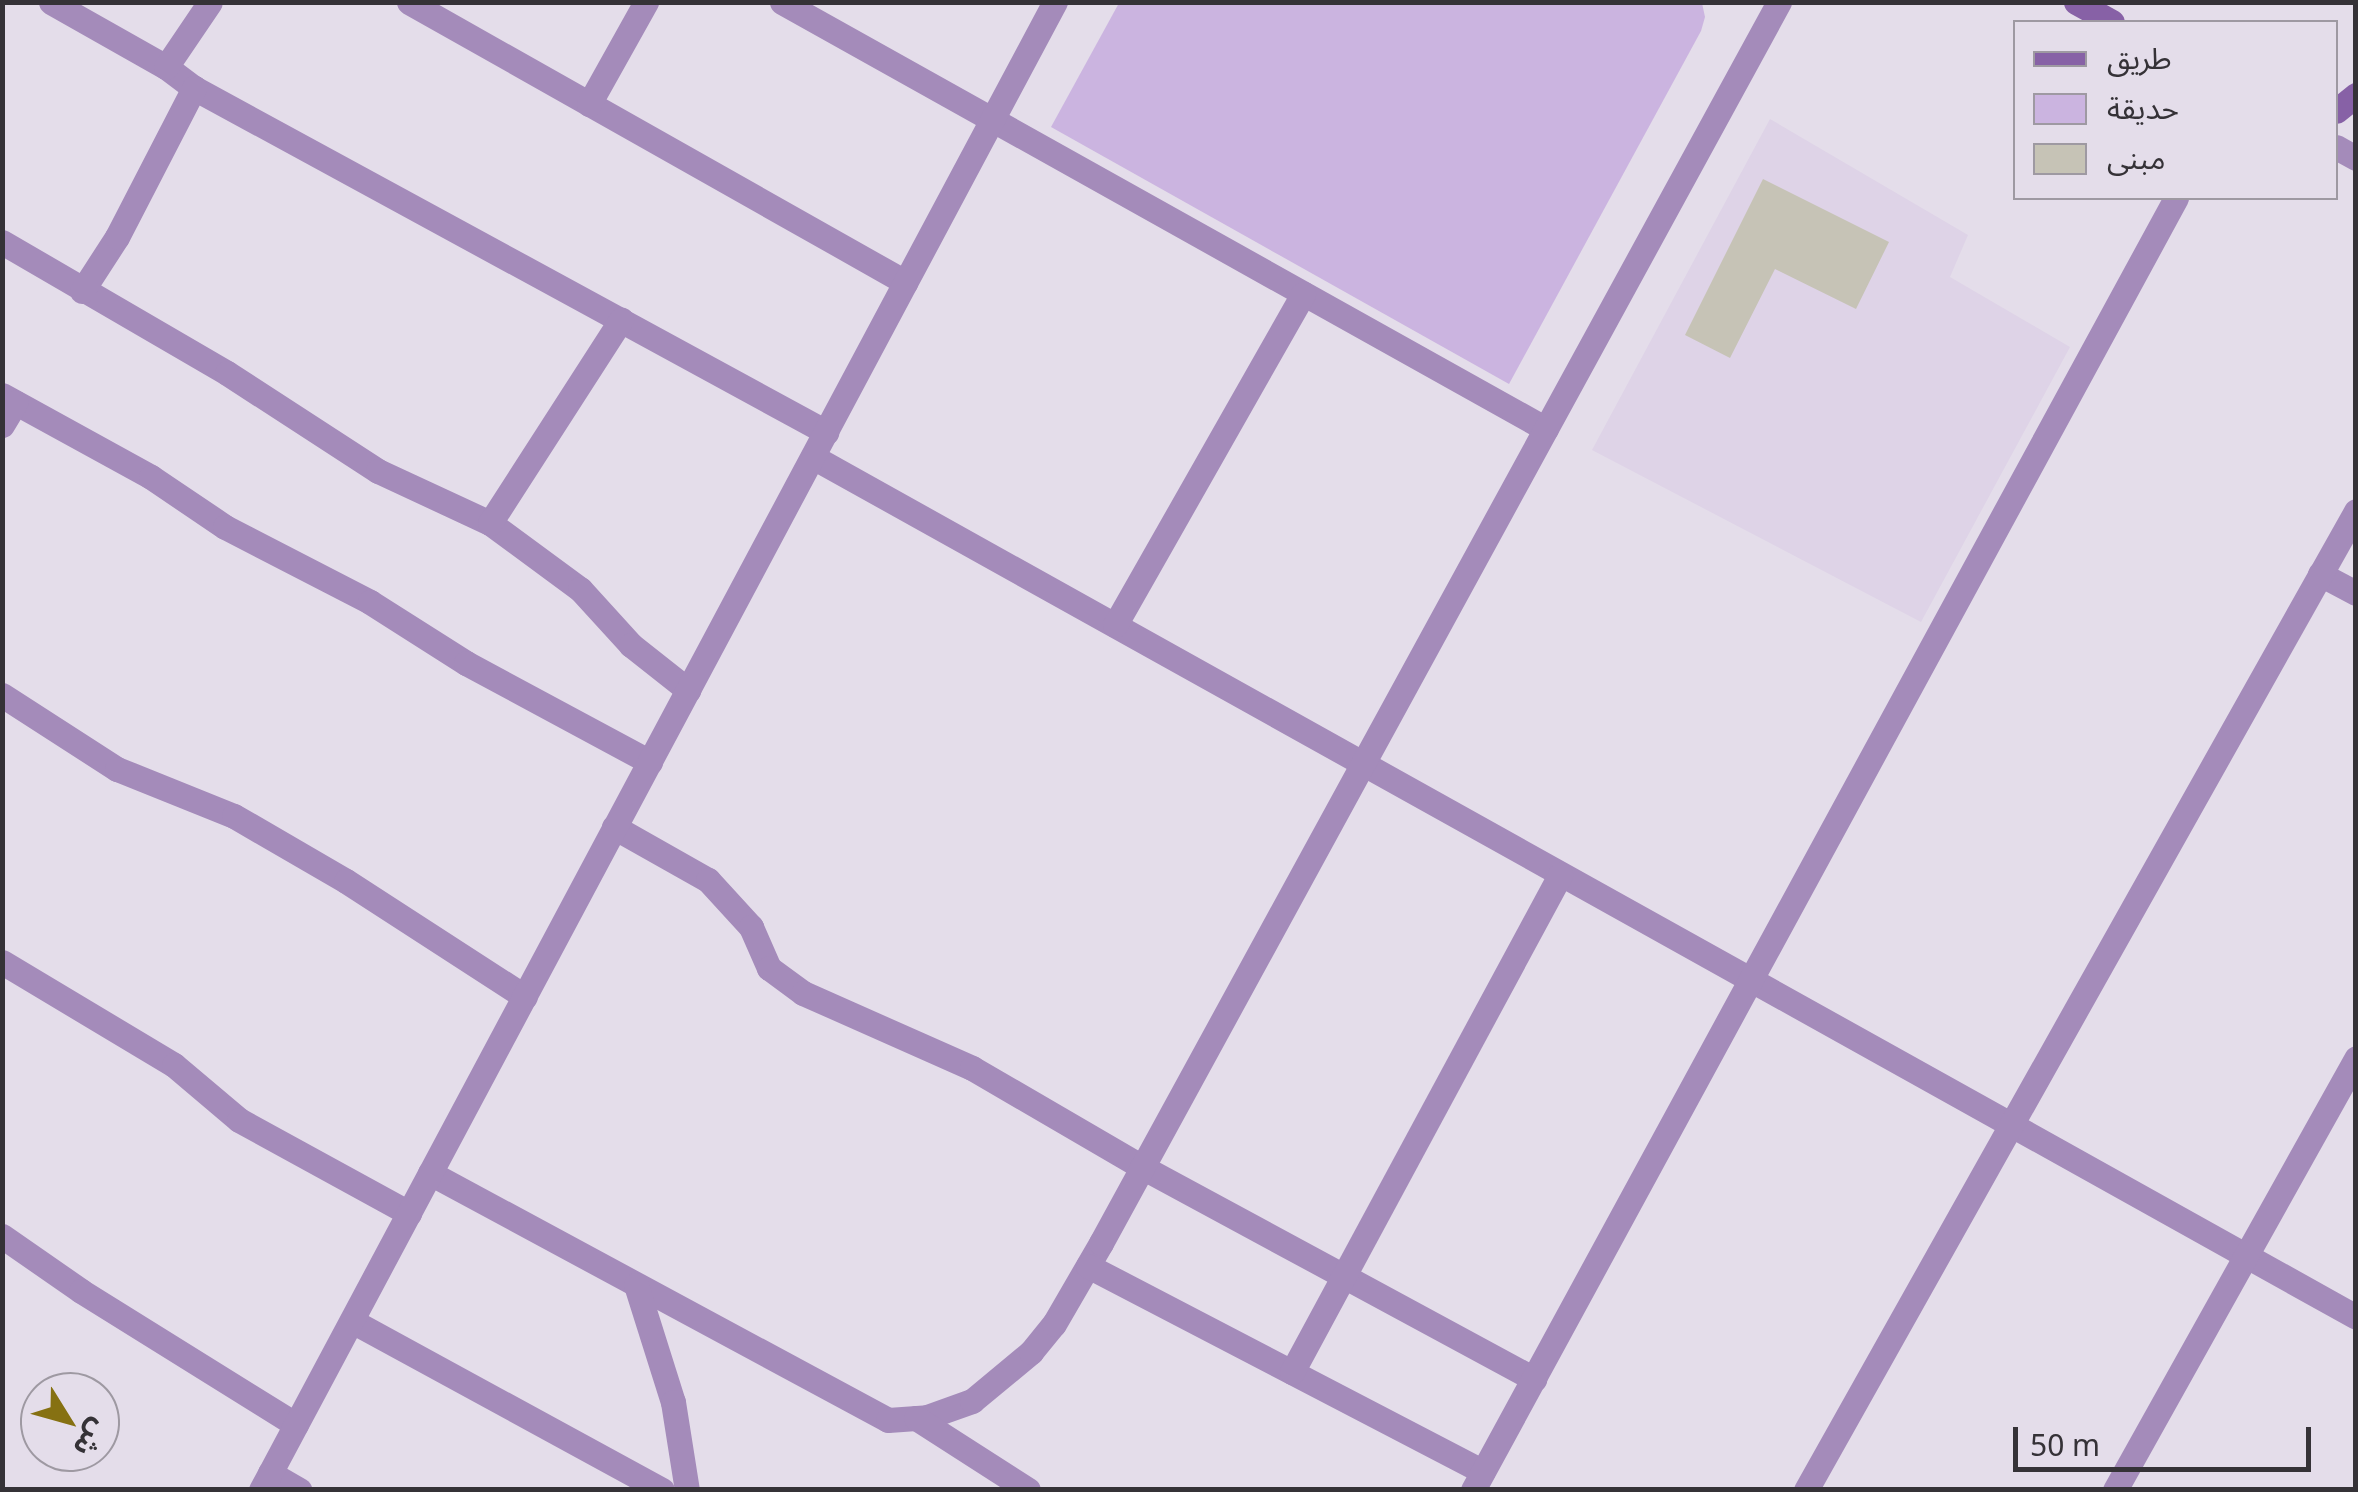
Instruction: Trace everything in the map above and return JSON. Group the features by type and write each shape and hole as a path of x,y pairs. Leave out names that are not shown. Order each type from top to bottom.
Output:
{"street":[{"path":"52,2 166,67 194,88 826,432"},
{"path":"166,67 210,2"},
{"path":"409,2 905,282"},
{"path":"589,104 646,2"},
{"path":"782,2 1546,429"},
{"path":"300,1490 266,1481 1054,2"},
{"path":"430,1172 888,1420 916,1418 972,1401 1030,1352 1054,1324 1088,1266 1779,2"},
{"path":"2076,2 2108,20"},
{"path":"82,291 117,237 194,88"},
{"path":"1088,1266 1292,1372 1478,1481 2175,200"},
{"path":"2,242 228,373 378,472 490,523 580,590 631,645 688,690"},
{"path":"1116,626 1303,294"},
{"path":"490,523 621,320"},
{"path":"7,408 151,477 225,527 370,602 466,663 650,762"},
{"path":"813,457 2356,1317"},
{"path":"1806,1490 2356,511"},
{"path":"2320,574 2356,593"},
{"path":"2,696 117,769 234,816 346,881 524,997"},
{"path":"614,827 708,880 751,927 769,968 803,993 972,1068 1142,1167 1534,1379"},
{"path":"1292,1372 1560,874"},
{"path":"2,962 174,1065 239,1120 409,1214"},
{"path":"2115,1490 2356,1058"},
{"path":"2,1236 80,1291 296,1425"},
{"path":"636,1285 673,1402 687,1490"},
{"path":"352,1321 662,1490"},
{"path":"916,1418 1028,1490"}],"shaded area":[{"path":"1770,119 1968,235 1950,277 2070,347 1921,622 1592,450"}],"green space":[{"path":"1119,3 1702,3 1705,17 1701,31 1509,384 1051,127"}],"building":[{"path":"1763,179 1889,242 1856,309 1775,269 1730,358 1685,335"}]}
